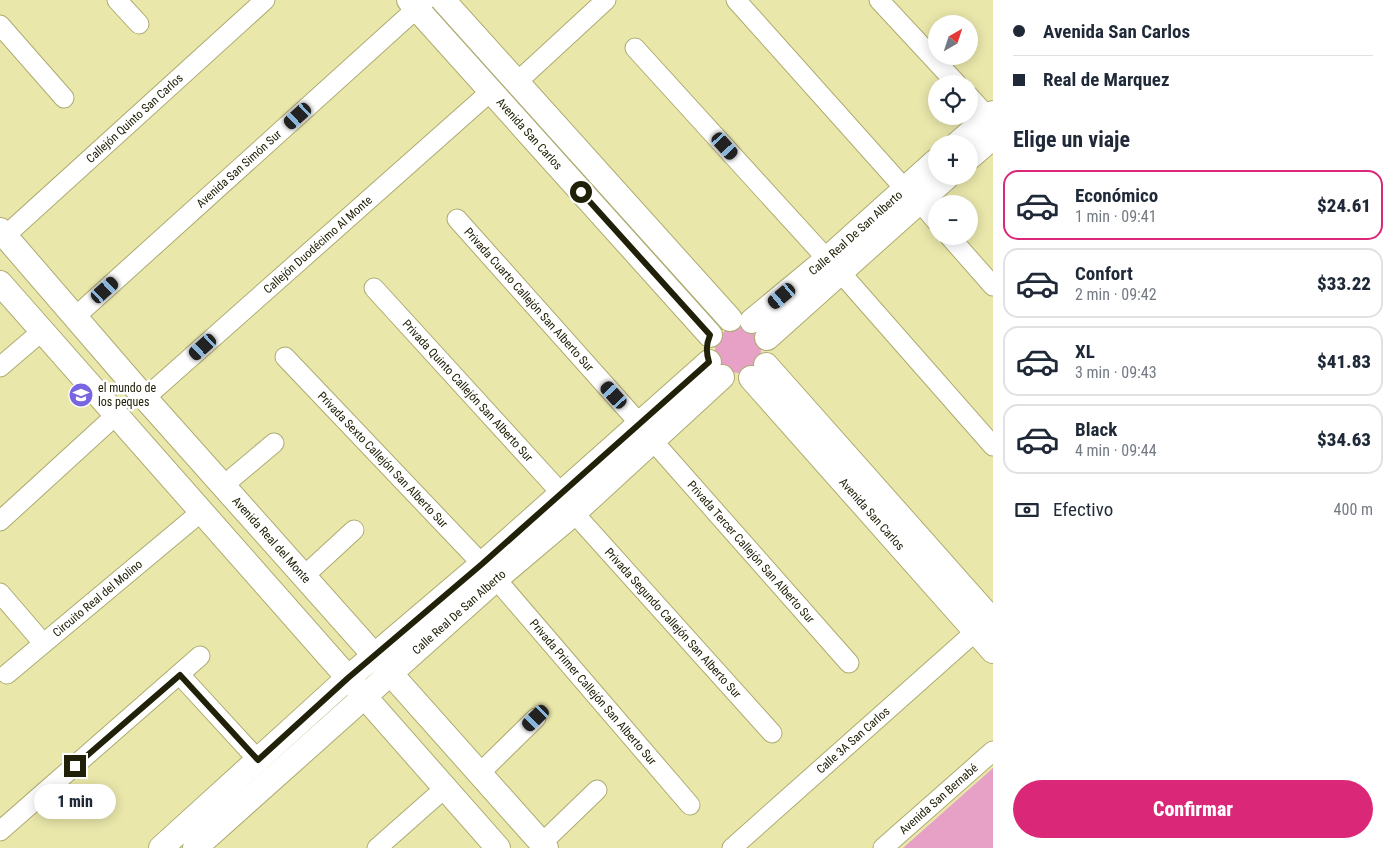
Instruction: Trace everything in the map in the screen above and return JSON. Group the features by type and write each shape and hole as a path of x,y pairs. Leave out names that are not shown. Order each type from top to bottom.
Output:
{"street":[{"path":"117,0 139,24"},
{"name":"Callejón Quinto San Carlos","path":"3,233 265,0"},
{"name":"Avenida San Carlos","path":"443,0 516,82 741,320"},
{"path":"516,82 606,0"},
{"path":"736,0 928,212"},
{"path":"879,0 949,75"},
{"name":"Avenida San Carlos","path":"417,3 490,92 710,335"},
{"name":"Avenida San Simón Sur","path":"75,317 417,3"},
{"path":"0,26 64,98"},
{"path":"635,48 834,266 993,446"},
{"name":"Callejón Duodécimo Al Monte","path":"145,398 490,92"},
{"path":"978,107 991,123"},
{"path":"972,135 991,123"},
{"path":"978,144 991,123"},
{"name":"Calle Real De San Alberto","path":"767,338 834,266 912,195 928,173"},
{"name":"Calle Real De San Alberto","path":"912,195 931,185"},
{"name":"Privada Cuarto Callejón San Alberto Sur","path":"457,220 646,432"},
{"name":"Avenida Real del Monte","path":"3,233 145,398 544,846"},
{"path":"957,245 993,286"},
{"name":"Calle Real De San Alberto","path":"741,320 834,266"},
{"path":"0,283 498,848"},
{"name":"Privada Quinto Callejón San Alberto Sur","path":"374,288 567,503"},
{"path":"741,320 761,328 767,338 769,356 758,372 742,381 732,381 716,370 706,353 707,344 715,328 741,320"},
{"path":"0,367 42,331"},
{"name":"Privada Sexto Callejón San Alberto Sur","path":"285,357 489,572"},
{"name":"Calle Real De San Alberto","path":"195,848 390,674 489,572 716,370"},
{"name":"Avenida San Carlos","path":"758,372 986,616 993,651"},
{"path":"0,521 116,415"},
{"name":"Privada Tercer Callejón San Alberto Sur","path":"646,432 849,663"},
{"path":"224,485 274,442"},
{"name":"Privada Segundo Callejón San Alberto Sur","path":"567,503 772,733"},
{"name":"Circuito Real del Molino","path":"0,592 43,643 202,512"},
{"path":"304,576 354,530"},
{"name":"Calle Real De San Alberto","path":"161,848 374,656 489,572"},
{"name":"Privada Primer Callejón San Alberto Sur","path":"489,572 690,805"},
{"name":"Calle 3A San Carlos","path":"732,848 986,616"},
{"path":"7,674 43,643"},
{"path":"0,831 200,656"},
{"path":"180,675 258,760"},
{"path":"479,774 536,718"},
{"name":"Avenida San Bernabé","path":"883,848 993,751"},
{"path":"377,848 446,788"},
{"path":"544,846 597,790"}],"shaded area":[{"path":"738,327 751,331 757,337 761,350 757,363 751,369 738,373 725,369 719,363 715,350 719,337 725,331"},
{"path":"993,768 993,848 903,848"}],"place":[{"name":"el mundo de los peques","path":"81,395"}],"route":[{"path":"75,766 180,675 258,760 348,678 482,564 709,362 706,353 710,335 581,192"}]}
